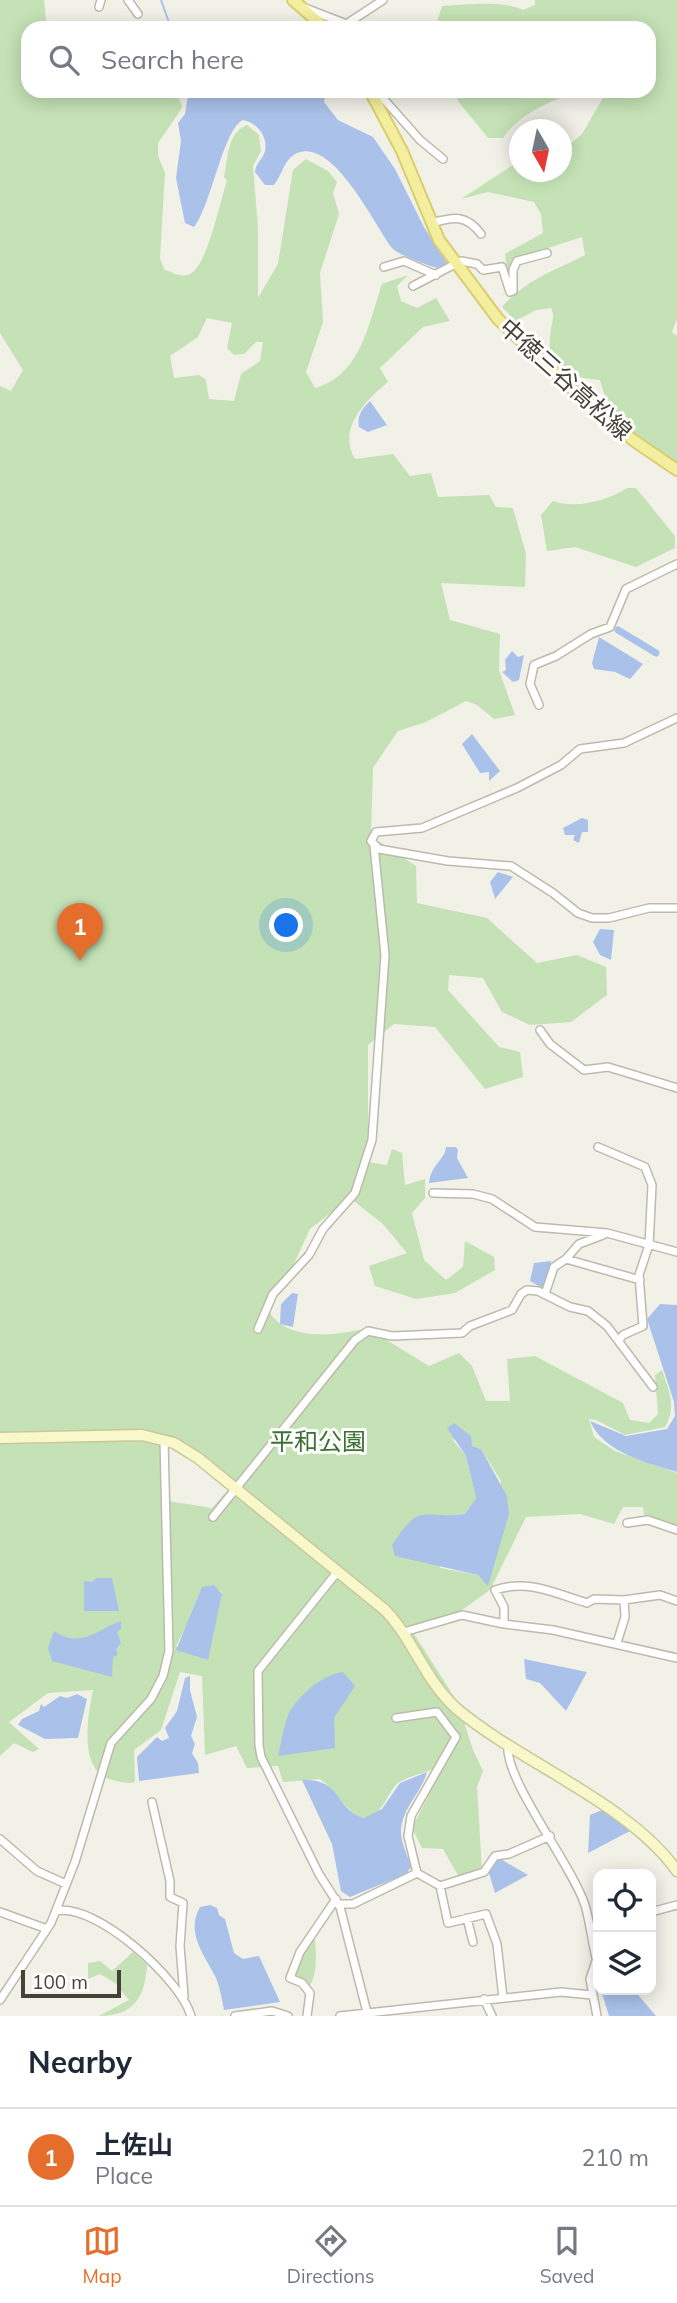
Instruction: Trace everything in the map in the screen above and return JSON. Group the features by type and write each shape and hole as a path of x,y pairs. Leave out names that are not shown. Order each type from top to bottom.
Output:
{"main road":[{"path":"293,0 318,21"},
{"name":"中徳三谷高松線","path":"374,98 402,151 430,223 455,263 498,319 529,350 633,440 677,470"}],"street":[{"path":"128,0 138,14"},
{"path":"351,21 383,0"},
{"path":"304,8 342,21"},
{"path":"383,98 420,140 443,159"},
{"path":"430,223 462,217 469,219 481,234"},
{"path":"413,286 455,263 470,262 483,270 502,267 510,292 513,291 513,270 517,261 547,253"},
{"path":"384,267 404,261 436,275"},
{"path":"539,705 530,684 534,665 556,656 591,634 610,627 626,589 677,564"},
{"path":"258,1329 273,1294 309,1255 323,1229 355,1193 372,1140 385,955 374,846 371,841 376,832 422,828 517,788 561,765 580,749 624,743 677,718"},
{"path":"374,846 448,860 512,866 578,913 592,918 609,918 649,908 677,908"},
{"path":"540,1030 550,1044 584,1070 608,1067 677,1088"},
{"path":"598,1147 645,1167 652,1185 649,1245 640,1280 643,1326 620,1339"},
{"path":"433,1192 473,1194 492,1199 535,1227 607,1233 677,1252"},
{"path":"545,1294 554,1266 566,1259 579,1244 607,1233"},
{"path":"566,1259 640,1280"},
{"path":"213,1517 362,1334 368,1331 405,1336 462,1333 470,1326 512,1310 521,1294 527,1290 588,1311 620,1339 653,1387"},
{"path":"0,1438 142,1435 183,1448 384,1610 404,1632 442,1695 459,1711 634,1828 677,1871"},
{"path":"0,2000 56,1912 111,1743 151,1699 166,1665 169,1651 164,1440"},
{"path":"627,1523 648,1520 677,1530"},
{"path":"338,1571 258,1671 261,1756 319,1874 337,1901 368,2014"},
{"path":"504,1625 503,1607 495,1590 509,1586 536,1586 587,1603 594,1599 624,1600 660,1595 677,1601"},
{"path":"617,1643 625,1617 624,1600"},
{"path":"404,1632 462,1615 504,1625 553,1630 677,1658"},
{"path":"396,1718 437,1712 456,1737 411,1816 408,1836 416,1873"},
{"path":"508,1744 512,1766 585,1905 593,1939"},
{"path":"152,1802 170,1881 170,1897 183,1903 180,1946 184,1996 191,2016"},
{"path":"416,1873 440,1885 484,1871 495,1856 509,1854 550,1836"},
{"path":"0,1839 37,1871 66,1884"},
{"path":"337,1901 353,1904 416,1873"},
{"path":"440,1885 448,1923 486,1914 491,1924 503,1998"},
{"path":"307,2016 310,1993 302,1983 290,1978 300,1951 337,1901"},
{"path":"656,1911 677,1905"},
{"path":"56,1912 67,1909 84,1913 117,1931 184,1996"},
{"path":"0,1912 47,1929"},
{"path":"467,1919 473,1942"},
{"path":"593,1969 590,1979 597,2016"},
{"path":"340,2016 561,1992 592,1995"},
{"path":"484,1999 492,2016"},
{"path":"235,2016 272,2011 288,2016"}],"green space":[{"name":"平和公園","path":"0,0 44,0 46,21 21,21 21,98 179,98 182,106 180,111 158,143 158,156 165,173 160,258 164,269 187,275 196,268 202,258 213,231 227,181 224,177 232,140 240,129 247,125 259,135 261,151 253,166 258,228 258,298 278,264 293,170 306,159 328,171 337,182 333,193 339,214 320,273 323,322 306,372 315,388 331,382 343,372 361,346 382,284 408,275 397,286 401,301 417,308 436,298 450,321 423,327 380,368 388,382 356,416 351,426 350,448 355,459 393,454 410,476 431,473 438,497 489,495 496,507 513,508 526,554 525,587 441,583 450,620 500,634 499,670 515,715 494,719 477,705 466,701 426,722 398,731 373,768 371,836 416,866 417,903 487,918 537,963 577,955 606,967 607,995 571,1022 530,1025 502,1012 483,978 449,975 448,990 499,1047 520,1052 523,1077 485,1089 435,1027 394,1024 368,1045 368,1162 387,1165 392,1149 402,1153 405,1185 425,1179 425,1198 412,1213 424,1260 446,1280 463,1267 465,1241 494,1257 495,1270 455,1293 416,1299 375,1286 369,1266 407,1253 383,1224 350,1198 310,1229 287,1279 266,1307 274,1319 298,1332 326,1334 367,1328 429,1366 459,1353 472,1366 486,1401 510,1401 507,1359 535,1356 623,1403 630,1420 649,1423 658,1414 655,1375 662,1370 671,1406 665,1427 625,1435 589,1419 594,1437 615,1451 677,1473 677,1526 644,1515 643,1507 623,1507 614,1524 580,1514 526,1517 490,1590 462,1610 411,1629 458,1703 473,1750 483,1771 477,1787 482,1871 459,1877 443,1849 422,1848 412,1828 440,1773 431,1770 399,1782 376,1813 363,1818 351,1811 320,1779 283,1782 278,1766 247,1768 236,1746 205,1755 202,1676 180,1672 161,1730 134,1750 135,1782 113,1780 102,1775 94,1766 88,1742 93,1690 48,1693 9,1722 39,1749 33,1752 14,1743 0,1756 0,386 11,391 23,370 0,333","holes":["207,318 232,323 227,348 234,355 244,354 256,342 263,342 260,361 241,374 234,401 209,399 206,380 199,375 174,378 170,356 198,337","452,1439 481,1449 501,1481 488,1585 478,1575 440,1568 453,1515 465,1514 476,1498 466,1456","166,1446 181,1451 228,1490 212,1508 168,1501","219,1589 222,1594 207,1660 176,1646 193,1613"]},
{"path":"535,0 677,0 677,319 672,332 677,336 677,467 634,435 609,411 600,380 567,373 554,363 550,344 553,316 551,308 536,310 516,321 502,307 531,283 585,255 582,237 514,259 507,270 505,254 543,233 541,214 534,202 488,192 461,199 509,168 509,182 572,182 572,142 582,134 603,98 656,98 656,21 437,21 442,6 495,4 523,10 535,5"},
{"path":"457,98 559,98 522,119 509,119 509,130 503,138 488,138"},
{"path":"627,488 636,488 675,536 675,548 636,567 575,547 547,551 541,515 553,501 581,504 610,497"},
{"path":"311,1939 315,1939 316,1964 309,1987 292,1977 301,1952"},
{"path":"133,1952 147,1965 140,1995 121,2013 99,2016 129,2000 115,1983 100,1974 88,1979 88,1963 100,1961 112,1971"}],"water":[{"path":"188,98 325,98 324,102 338,120 373,137 395,169 424,227 447,263 437,268 393,249 352,187 324,158 309,152 295,154 288,160 274,185 265,185 255,172 265,150 264,139 254,125 243,120 229,137 206,202 194,227 185,223 176,178 181,141 178,123 185,114"},
{"path":"370,401 387,425 368,432 359,427 359,416"},
{"path":"599,637 643,664 630,679 615,672 594,669 592,663"},
{"path":"512,651 518,657 524,655 519,680 513,682 502,672 506,670 505,660"},
{"path":"472,734 500,771 489,781 489,772 480,773 462,744"},
{"path":"582,818 588,820 588,832 582,832 579,843 573,840 575,835 565,835 563,828"},
{"path":"498,872 513,877 495,899 490,882"},
{"path":"600,929 614,930 611,960 600,955 593,942"},
{"path":"446,1147 456,1147 457,1158 468,1178 429,1183 432,1171"},
{"path":"551,1261 544,1289 530,1281 534,1263"},
{"path":"292,1293 298,1294 293,1327 280,1324 281,1304"},
{"path":"660,1304 677,1305 677,1472 627,1455 615,1448 596,1432 590,1421 626,1436 667,1429 675,1416 674,1402 647,1319"},
{"path":"454,1423 471,1436 472,1446 481,1449 507,1496 509,1514 488,1586 478,1575 395,1556 392,1545 416,1517 465,1514 476,1498 466,1456 447,1428"},
{"path":"96,1578 112,1578 119,1611 84,1611 84,1581 92,1582"},
{"path":"214,1585 222,1594 208,1660 176,1650 202,1587"},
{"path":"121,1621 121,1629 117,1632 121,1643 116,1649 118,1655 113,1657 112,1677 52,1661 48,1648 54,1631 64,1636 82,1638"},
{"path":"524,1659 587,1672 566,1711 540,1683 526,1679"},
{"path":"343,1672 355,1686 334,1718 335,1748 278,1756 293,1706 320,1681"},
{"path":"190,1676 190,1690 197,1717 191,1736 195,1744 192,1753 198,1763 199,1773 139,1781 137,1757 157,1737 162,1741 169,1738 165,1728 177,1711 185,1678"},
{"path":"77,1694 87,1699 78,1738 45,1739 18,1725 22,1719 39,1711 41,1704 44,1707 60,1696 67,1698"},
{"path":"427,1772 402,1825 401,1834 411,1867 406,1874 350,1897 341,1891 332,1844 302,1780 325,1784 347,1808 364,1818 382,1809 400,1783"},
{"path":"602,1810 628,1826 630,1831 588,1853 590,1815"},
{"path":"499,1858 528,1875 495,1893 488,1870 492,1862"},
{"path":"210,1905 217,1908 219,1915 225,1919 234,1953 243,1959 259,1956 280,2002 224,2010 216,1978 202,1953 196,1935 196,1917 200,1907"},
{"path":"603,1995 638,1995 656,2016 609,2016"}],"waterway":[{"path":"161,0 168,21"},
{"path":"618,630 656,653"}],"place":[{"name":"上佐山","path":"80,961"}]}
